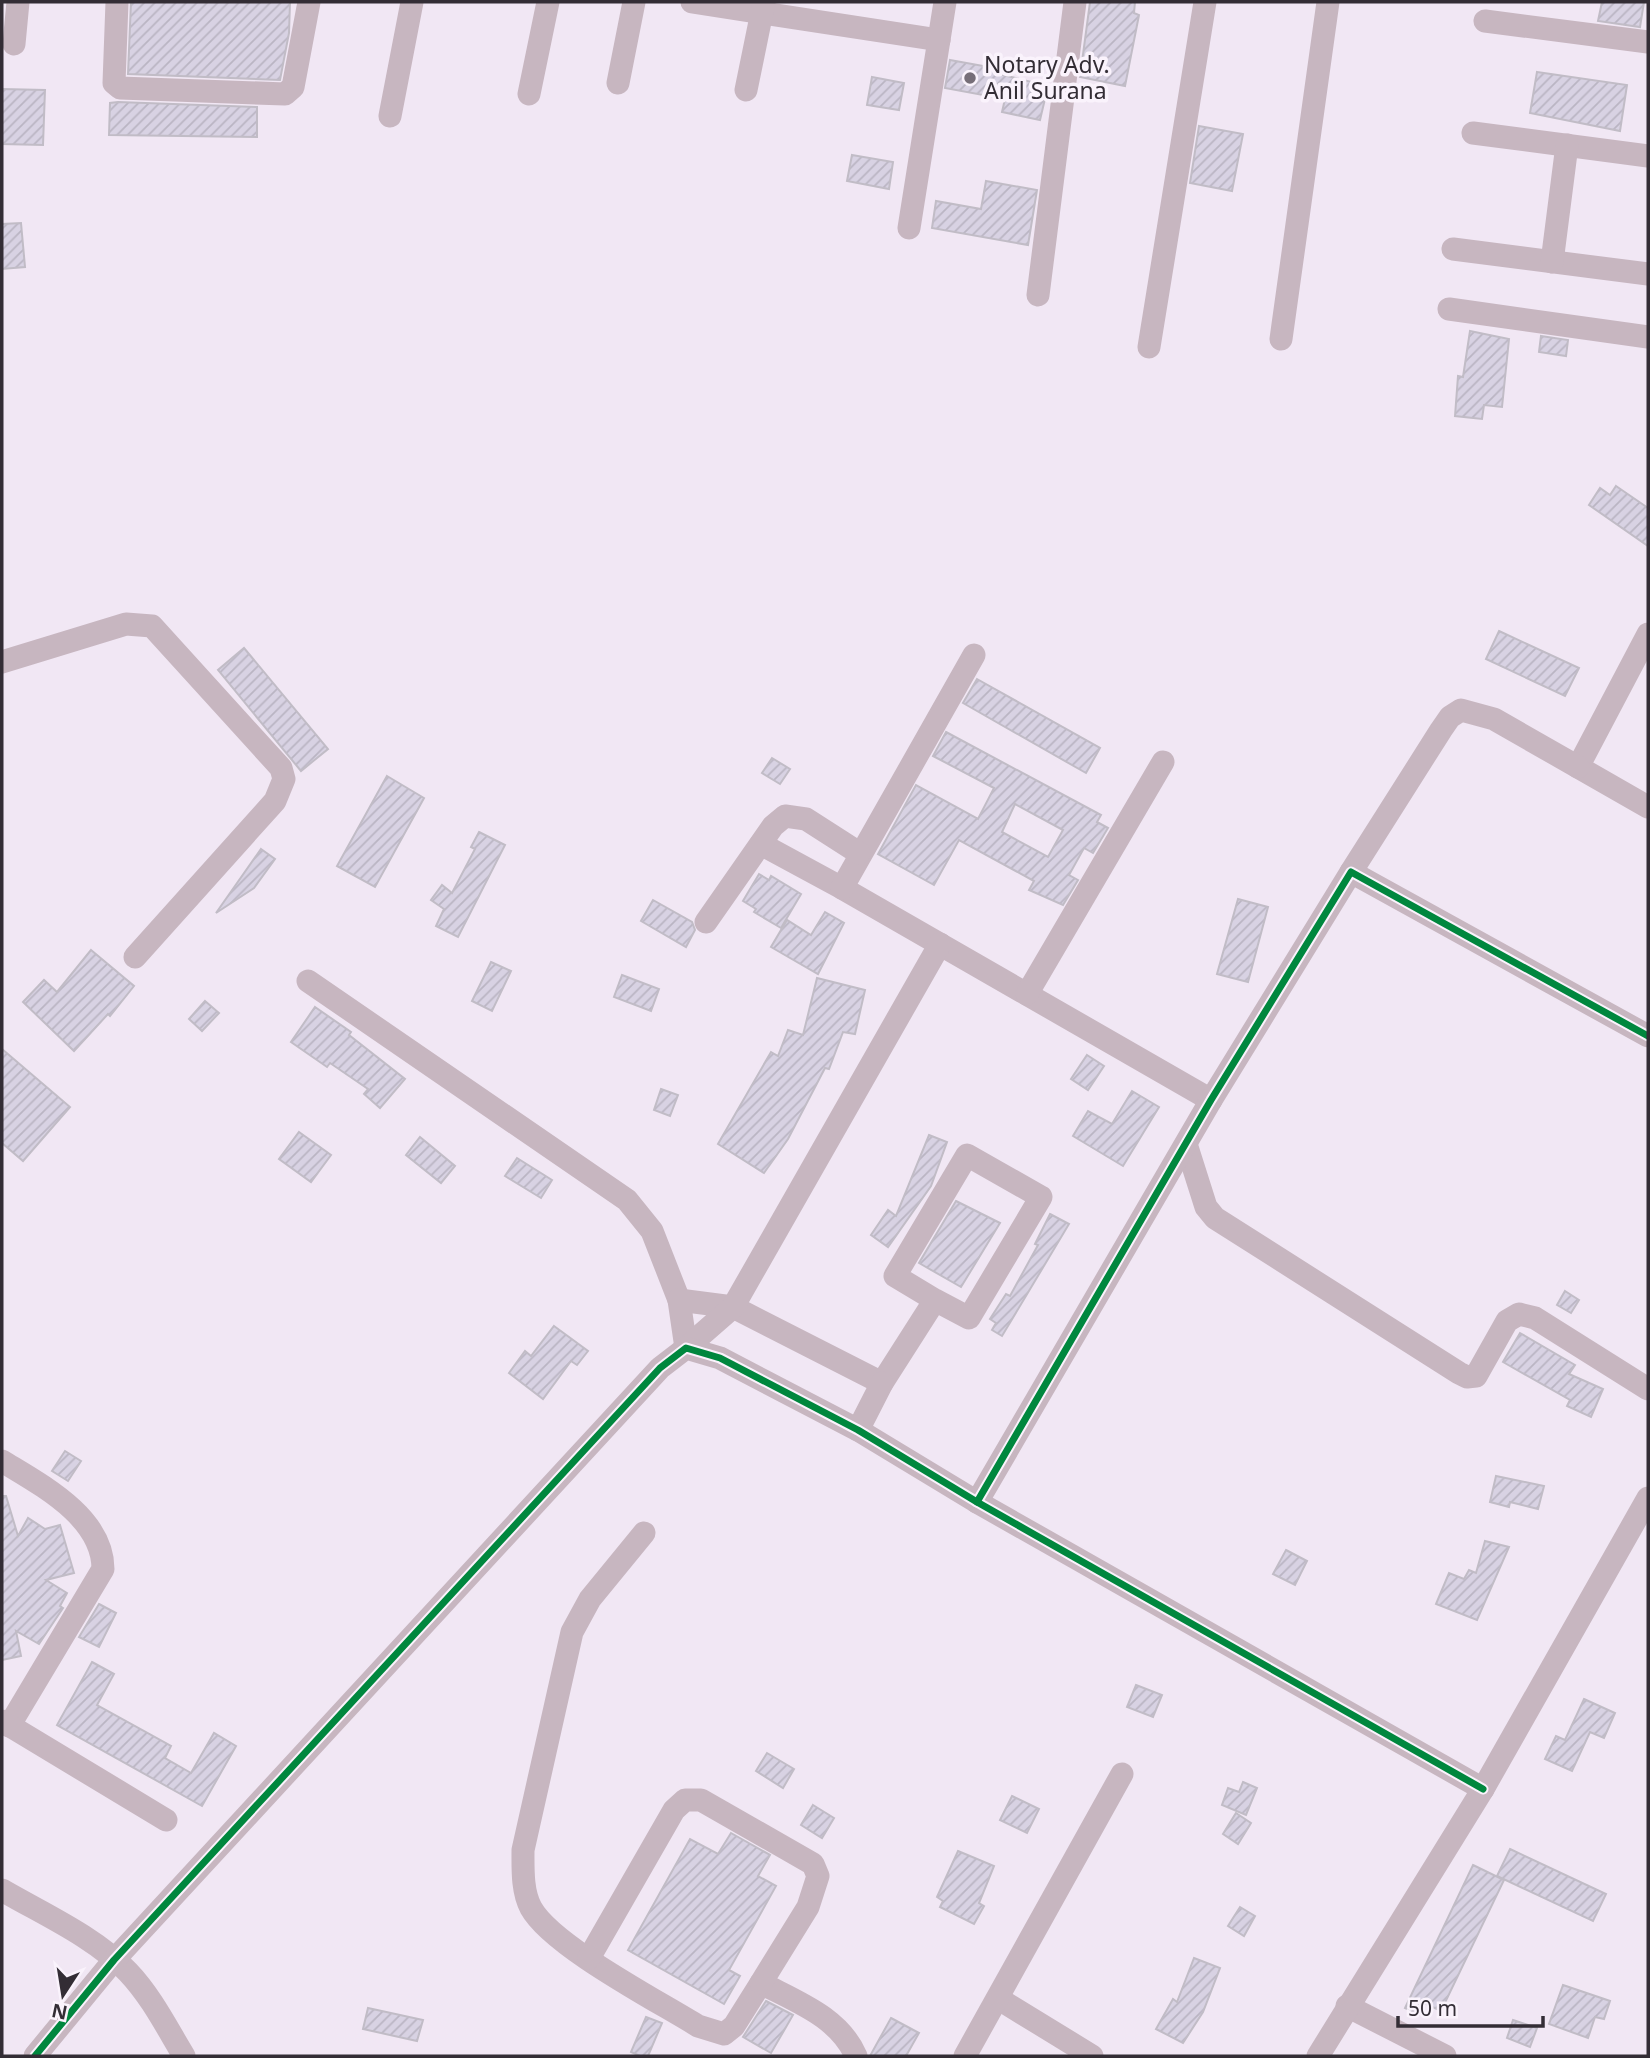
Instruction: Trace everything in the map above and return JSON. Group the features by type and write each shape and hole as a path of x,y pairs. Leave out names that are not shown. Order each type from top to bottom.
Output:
{"street":[{"path":"14,44 18,2"},
{"path":"117,2 114,83 120,88 285,94 293,87 309,2"},
{"path":"390,116 412,2"},
{"path":"529,94 548,2"},
{"path":"618,83 634,2"},
{"path":"692,2 763,7 939,40"},
{"path":"909,228 945,2"},
{"path":"1038,295 1075,2"},
{"path":"1150,347 1205,2"},
{"path":"1280,339 1328,2"},
{"path":"746,90 763,7"},
{"path":"1485,21 1648,42"},
{"path":"1473,133 1648,156"},
{"path":"1552,262 1567,145"},
{"path":"1453,249 1648,274"},
{"path":"1449,309 1648,337"},
{"path":"2,662 126,624 142,623 152,626 281,768 284,779 275,801 135,957"},
{"path":"1578,767 1648,634"},
{"path":"842,888 859,853 974,655"},
{"path":"977,1502 1211,1100 1450,717 1461,710 1494,719 1648,807"},
{"path":"1027,994 1163,762"},
{"path":"706,922 778,820 793,815 806,819 859,853"},
{"path":"761,844 1211,1100"},
{"path":"1351,872 1648,1036"},
{"path":"36,2056 114,1960 660,1368 733,1307 940,944"},
{"path":"308,981 627,1200 652,1230 679,1300 686,1348"},
{"path":"1186,1144 1206,1207 1215,1218 1459,1373 1467,1377 1476,1376 1507,1321 1519,1314 1535,1318 1648,1389"},
{"path":"967,1154 1041,1198 969,1318 935,1300 895,1276 967,1154"},
{"path":"679,1300 733,1307 882,1383"},
{"path":"858,1430 882,1383 935,1300"},
{"path":"686,1348 720,1358 858,1430 977,1502 1483,1789"},
{"path":"2,1461 39,1483 79,1517 103,1551 103,1569 6,1724 166,1820"},
{"path":"1318,2056 1483,1789 1648,1498"},
{"path":"589,1958 674,1810 685,1800 701,1800 813,1864 818,1876 808,1908 734,2026 724,2034 713,2033 589,1958 555,1937 531,1908 523,1879 523,1850 572,1632 590,1599 644,1533"},
{"path":"965,2056 1122,1774"},
{"path":"2,1890 114,1960 143,1991 184,2056"},
{"path":"761,1983 820,2014 850,2043 856,2056"},
{"path":"999,1999 1092,2056"},
{"path":"1347,2006 1445,2056"}],"building":[{"path":"131,2 290,2 289,33 280,80 128,74"},
{"path":"1090,2 1135,2 1134,13 1139,15 1125,86 1080,77"},
{"path":"1602,2 1644,2 1640,27 1598,21"},
{"path":"950,60 1000,69 999,74 1048,86 1040,120 1002,112 1005,99 945,88"},
{"path":"1537,72 1627,85 1620,131 1530,113"},
{"path":"872,77 904,83 899,110 867,105"},
{"path":"2,89 45,90 43,145 2,144"},
{"path":"110,103 257,107 257,137 109,135"},
{"path":"1199,126 1243,134 1232,191 1190,183"},
{"path":"852,155 893,162 889,189 847,181"},
{"path":"986,181 1037,190 1028,245 932,228 936,201 981,209"},
{"path":"21,223 25,267 2,269 2,224"},
{"path":"1470,331 1509,339 1502,407 1484,405 1482,419 1455,416 1458,376 1463,377"},
{"path":"1541,336 1568,340 1566,356 1539,352"},
{"path":"1616,486 1648,508 1648,546 1589,505 1600,488 1610,495"},
{"path":"1499,631 1579,668 1565,696 1486,659"},
{"path":"244,648 328,749 301,771 218,670"},
{"path":"977,679 1100,748 1086,773 963,703"},
{"path":"946,732 1101,815 1097,822 1108,828 1093,853 1084,848 1069,875 1078,880 1063,905 1029,890 1034,881 959,840 934,885 878,854 916,785 978,819 994,788 933,756","holes":["1015,804 1063,830 1048,857 1002,832"]},
{"path":"772,758 790,769 780,784 762,773"},
{"path":"387,776 424,798 375,887 337,866"},
{"path":"479,832 505,845 458,937 436,926 444,909 431,900 442,885 452,893 475,849 471,847"},
{"path":"261,849 275,859 254,888 216,913"},
{"path":"759,874 769,880 771,876 801,894 781,928 754,912 756,909 743,901"},
{"path":"1238,899 1268,907 1248,982 1217,974"},
{"path":"653,900 692,922 695,930 686,947 641,921"},
{"path":"825,912 844,923 818,974 771,947 787,920 811,935"},
{"path":"91,950 134,986 110,1016 108,1014 74,1051 23,1002 44,980 57,992"},
{"path":"491,962 511,971 492,1011 472,1001"},
{"path":"622,975 659,989 651,1011 614,997"},
{"path":"817,978 865,990 855,1034 843,1032 829,1069 825,1068 788,1139 764,1173 718,1144 771,1052 778,1056 788,1030 803,1035"},
{"path":"205,1001 219,1013 202,1031 189,1019"},
{"path":"315,1007 351,1032 349,1035 405,1079 380,1108 364,1094 368,1089 330,1063 327,1067 291,1042"},
{"path":"2,1049 70,1107 23,1161 2,1143"},
{"path":"1087,1055 1104,1066 1088,1090 1071,1079"},
{"path":"661,1089 678,1095 670,1116 654,1110"},
{"path":"1132,1091 1159,1107 1123,1166 1073,1136 1088,1111 1112,1124"},
{"path":"299,1132 331,1155 311,1182 279,1159"},
{"path":"929,1135 947,1142 931,1186 888,1247 871,1235 888,1210 896,1216"},
{"path":"420,1137 455,1166 441,1183 406,1155"},
{"path":"517,1158 552,1180 541,1198 505,1176"},
{"path":"956,1201 1000,1223 961,1287 919,1263"},
{"path":"1050,1214 1069,1224 1002,1336 992,1330 996,1323 990,1319 1006,1294 1010,1296 1038,1245 1035,1244"},
{"path":"1565,1291 1579,1300 1571,1313 1557,1305"},
{"path":"554,1326 588,1351 577,1365 571,1361 543,1399 509,1373 525,1351 531,1356"},
{"path":"1520,1333 1575,1365 1569,1374 1603,1389 1591,1417 1567,1406 1570,1400 1503,1362"},
{"path":"65,1451 81,1461 68,1481 52,1471"},
{"path":"1496,1476 1544,1486 1538,1509 1510,1502 1509,1507 1490,1502"},
{"path":"2,1496 6,1496 18,1536 28,1518 45,1529 60,1525 74,1573 46,1580 67,1593 60,1606 63,1608 39,1644 16,1631 21,1656 2,1660"},
{"path":"1485,1541 1509,1547 1477,1620 1436,1604 1449,1573 1464,1579 1469,1570 1476,1573"},
{"path":"1286,1550 1307,1561 1295,1585 1273,1574"},
{"path":"99,1604 116,1613 99,1647 79,1637"},
{"path":"92,1662 114,1674 97,1705 171,1746 165,1758 191,1773 214,1733 236,1746 202,1806 57,1725"},
{"path":"1136,1685 1162,1695 1153,1717 1127,1707"},
{"path":"1584,1699 1615,1713 1604,1738 1590,1732 1572,1771 1545,1759 1556,1736 1565,1740"},
{"path":"767,1753 794,1769 783,1788 756,1771"},
{"path":"1243,1782 1257,1788 1246,1815 1222,1805 1228,1788 1239,1792"},
{"path":"1012,1796 1039,1809 1027,1833 1000,1820"},
{"path":"813,1805 834,1818 822,1838 801,1825"},
{"path":"1236,1813 1251,1823 1238,1844 1223,1834"},
{"path":"731,1833 770,1855 758,1876 776,1886 729,1970 740,1976 724,2004 628,1950 690,1839 718,1854"},
{"path":"1510,1849 1606,1894 1593,1921 1497,1876"},
{"path":"958,1851 994,1866 979,1903 984,1906 974,1924 940,1907 943,1901 937,1897"},
{"path":"1473,1865 1504,1880 1441,2011 1424,2003 1419,2015 1405,2008"},
{"path":"1240,1907 1255,1916 1244,1936 1228,1926"},
{"path":"1194,1958 1220,1968 1203,2012 1183,2043 1156,2029 1173,1999 1177,2002"},
{"path":"1563,1985 1610,2001 1604,2019 1595,2017 1588,2038 1549,2024"},
{"path":"766,2001 793,2015 771,2053 743,2037"},
{"path":"368,2008 423,2020 417,2041 363,2029"},
{"path":"646,2017 662,2023 648,2056 640,2056 631,2052"},
{"path":"891,2018 919,2033 906,2056 870,2056"},
{"path":"1513,2020 1537,2028 1530,2047 1507,2038"}],"cycle path":[{"path":"977,1502 1211,1100 1351,872 1648,1036"},
{"path":"35,2056 114,1960 660,1368 686,1348 720,1358 858,1430 977,1502 1483,1789"}],"place":[{"name":"Notary Adv. Anil Surana","path":"970,78"}]}
